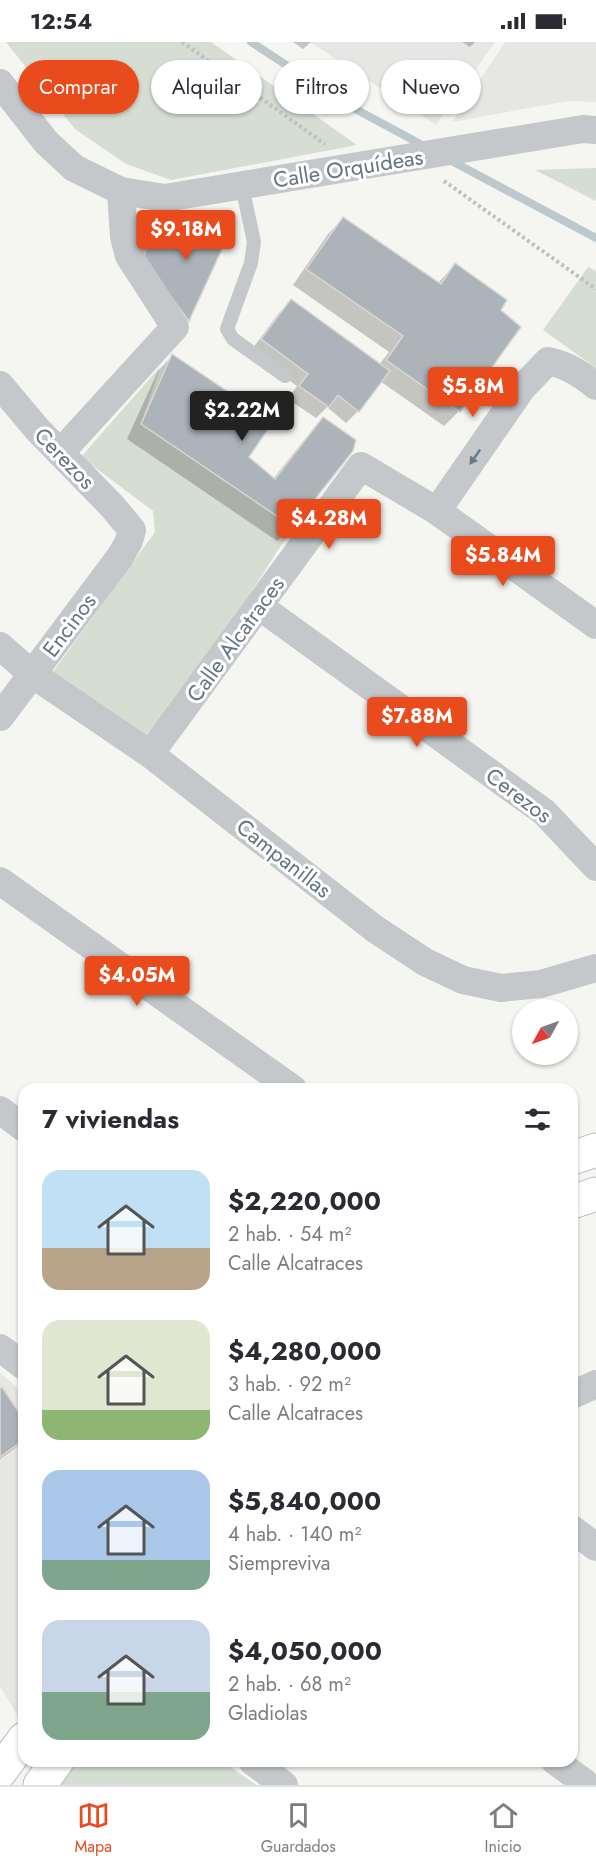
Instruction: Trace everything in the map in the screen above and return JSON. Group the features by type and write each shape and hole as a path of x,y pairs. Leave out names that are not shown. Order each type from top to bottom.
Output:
{"street":[{"name":"Calle Orquídeas","path":"0,83 46,142 74,168 121,191 165,198 583,129 596,130"},
{"path":"60,453 175,327 129,256 124,237 121,191"},
{"path":"596,386 580,373 561,363 548,361 522,388 437,511 596,625"},
{"name":"Cerezos","path":"0,385 37,429 112,506 132,530"},
{"name":"Calle Alcatraces","path":"150,754 362,466 437,511"},
{"name":"Encinos","path":"0,717 120,557 132,530"},
{"name":"Cerezos","path":"259,606 544,812 596,867"},
{"name":"Campanillas","path":"0,646 32,674 150,754 375,929 424,962 463,980 501,988 541,984 596,968"},
{"path":"3,888 284,1083"},
{"path":"0,1110 18,1124"},
{"path":"578,1156 596,1150"},
{"path":"578,1200 596,1194"},
{"path":"0,1348 18,1362"},
{"path":"578,1392 596,1384"},
{"path":"578,1534 596,1547"},
{"path":"40,1785 53,1767"},
{"path":"260,1767 284,1785"},
{"path":"566,1767 587,1778"}],"lane":[{"path":"242,186 254,242 251,264 227,329 232,339 285,376"}],"path":[{"path":"182,42 357,167"},
{"path":"411,158 596,289"}],"shaded area":[{"path":"6,42 211,42 237,60 151,60 151,114 262,114 262,78 274,86 274,114 313,114 357,145 171,180 126,164 75,129 63,114 139,114 139,60 20,60"},
{"path":"310,42 495,42 481,62 381,60 381,89 369,81 369,60 337,60"},
{"path":"505,42 596,42 596,102 568,101 452,122 457,114 481,114 481,78"},
{"path":"419,114 444,114 436,125"},
{"path":"596,168 596,201 535,170"},
{"path":"588,267 596,271 596,368 543,330"},
{"path":"160,367 141,424 293,527 242,606 141,742 50,676 155,532 153,511 81,457"},
{"path":"0,1373 18,1388 18,1717 0,1686"},
{"path":"67,1767 230,1767 256,1785 54,1785"}],"building":[{"path":"343,217 441,284 455,263 507,300 501,310 521,327 460,412 386,360 403,336 306,269"},
{"path":"234,223 189,321 144,261 148,233"},
{"path":"291,299 390,371 359,412 338,395 329,407 299,386 308,374 261,339"},
{"path":"172,354 273,422 249,457 275,479 323,417 356,440 353,451 293,527 141,424"},
{"path":"2,1387 18,1411 18,1444 0,1457 0,1389"}],"waterway":[{"path":"251,42 346,104 424,146"},
{"path":"448,159 596,238"}]}
